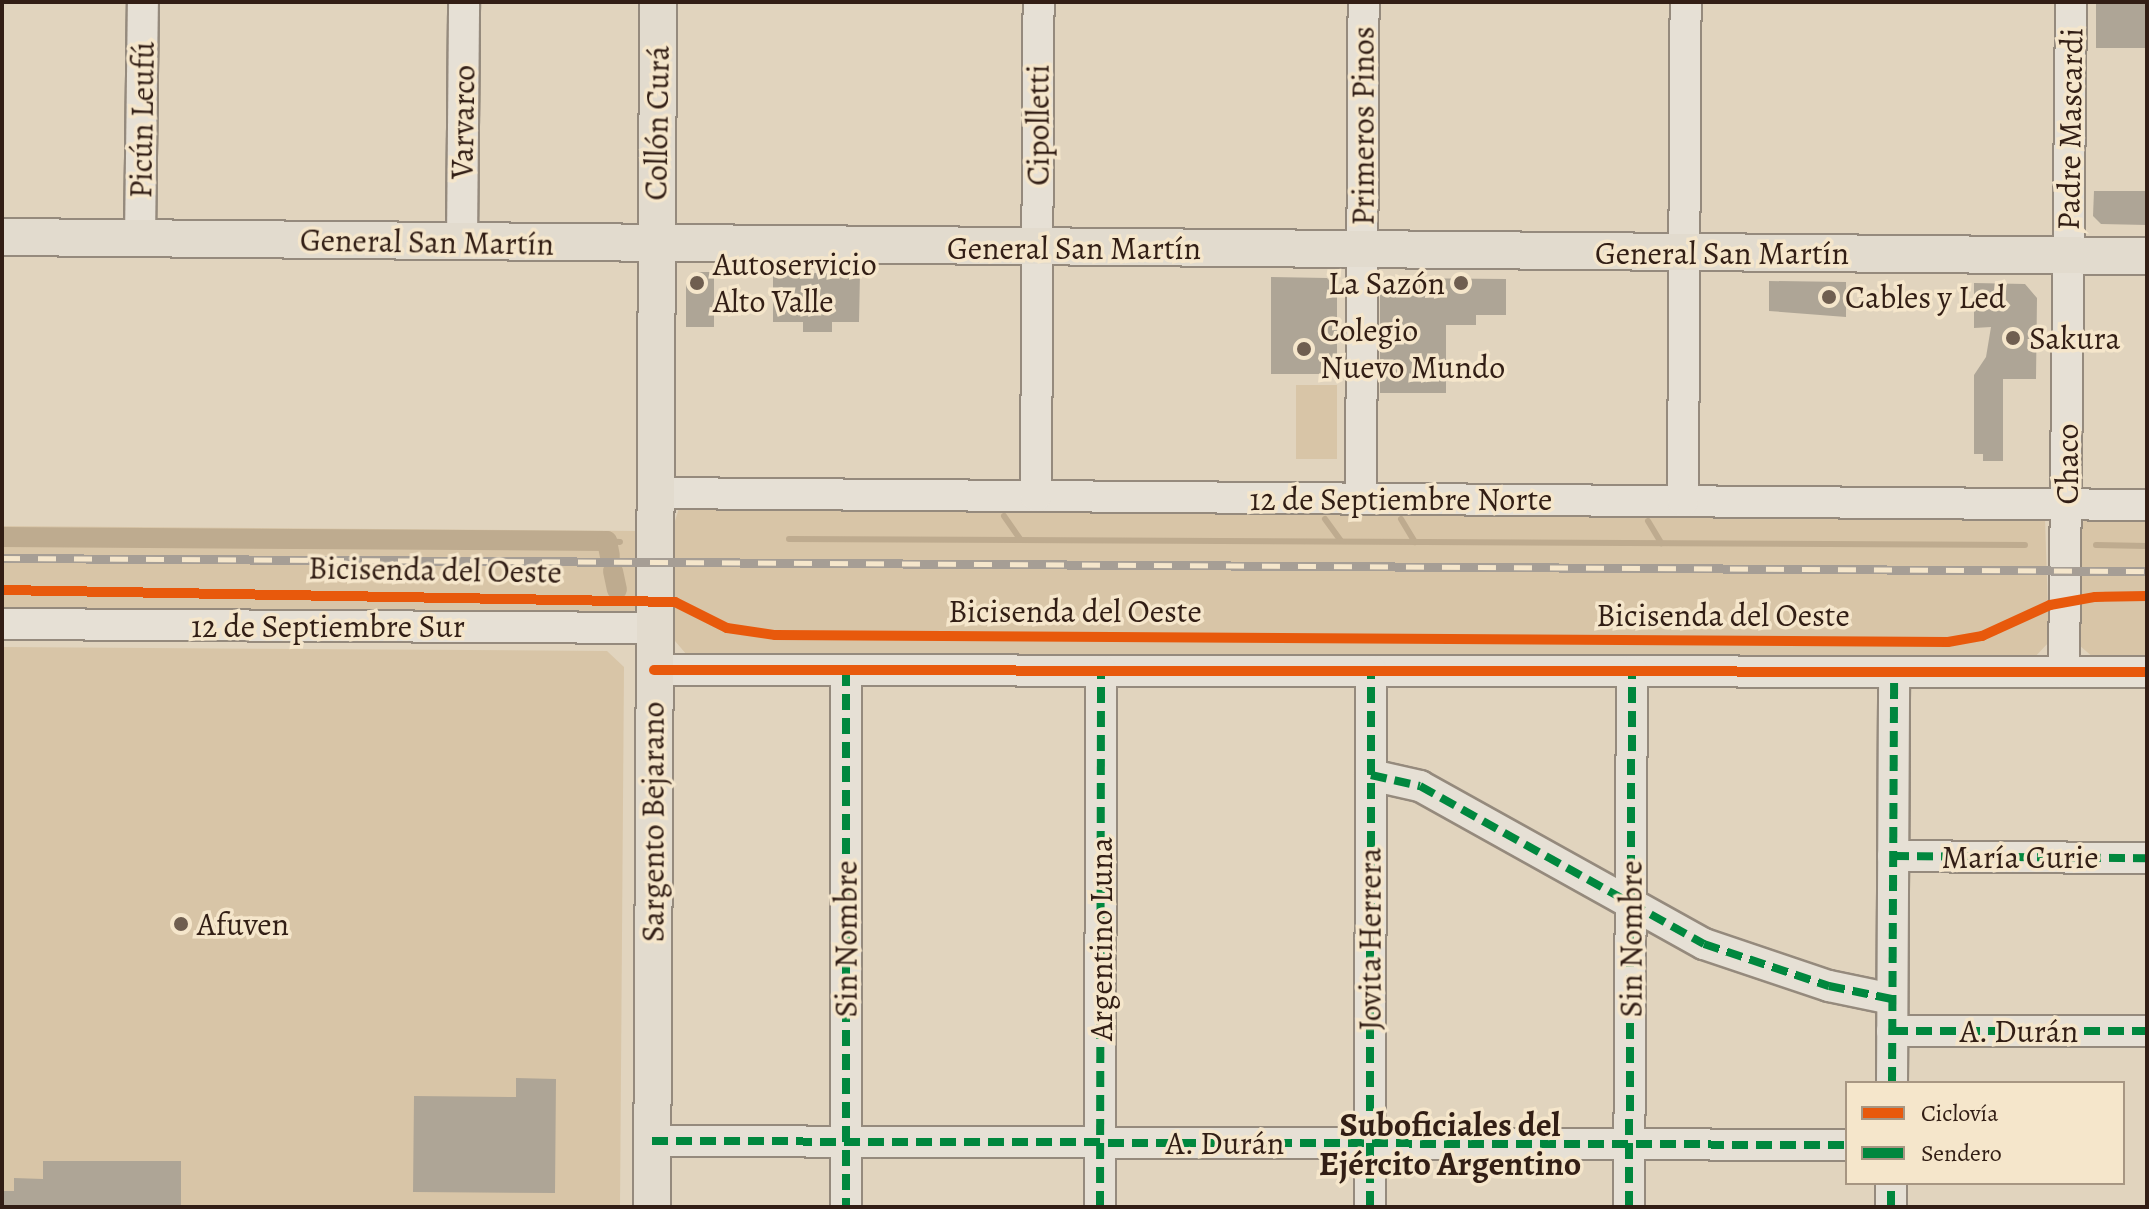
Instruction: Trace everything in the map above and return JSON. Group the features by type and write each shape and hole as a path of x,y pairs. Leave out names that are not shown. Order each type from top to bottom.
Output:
{"main road":[{"name":"Collón Curá","path":"656,245 658,2"},
{"name":"General San Martín","path":"2,237 2147,256"},
{"name":"Sargento Bejarano","path":"652,1207 656,245"}],"street":[{"name":"Picún Leufú","path":"140,239 143,2"},
{"name":"Varvarco","path":"462,242 464,2"},
{"name":"Cipolletti","path":"1037,247 1039,2"},
{"name":"Primeros Pinos","path":"1363,250 1364,2"},
{"path":"1683,501 1686,2"},
{"name":"Padre Mascardi","path":"2069,256 2071,2"},
{"path":"1036,496 1037,247"},
{"path":"1361,499 1363,250"},
{"name":"Chaco","path":"2064,672 2069,256"},
{"name":"12 de Septiembre Norte","path":"655,493 2147,505"},
{"name":"12 de Septiembre Sur","path":"2,624 654,628"},
{"path":"654,670 2147,672"},
{"name":"Sin Nombre","path":"846,670 846,1207"},
{"name":"Argentino Luna","path":"1100,1207 1101,671"},
{"name":"Jovita Herrera","path":"1370,1207 1371,671"},
{"name":"Sin Nombre","path":"1629,1207 1632,671"},
{"path":"1892,1081 1894,672"},
{"path":"1371,775 1420,786 1631,905 1721,951 1845,991 1892,999"},
{"name":"María Curie","path":"1893,856 2147,858"},
{"name":"A. Durán","path":"1892,1031 2147,1031"},
{"name":"A. Durán","path":"652,1141 1845,1145"},
{"path":"1891,1185 1891,1207"}],"shaded area":[{"path":"1296,385 1337,385 1337,459 1296,459"},
{"path":"696,500 703,509 2045,518 2049,642 2033,659 687,655 675,641 675,521 680,505"},
{"path":"2147,515 2147,659 2094,658 2079,645 2079,529 2085,519"},
{"path":"2,526 640,531 639,606 631,614 2,612"},
{"path":"2,647 607,651 624,667 620,1207 2,1207"}],"building":[{"path":"2096,2 2147,2 2147,48 2096,48"},
{"path":"2094,191 2147,191 2147,225 2101,224 2093,216"},
{"path":"698,272 714,272 714,327 686,327 686,284"},
{"path":"773,273 860,273 859,322 832,322 832,332 803,332 803,322 773,322"},
{"path":"1271,277 1327,278 1337,289 1337,374 1271,374"},
{"path":"1390,278 1506,279 1506,315 1476,315 1476,325 1446,325 1446,393 1380,393 1380,288"},
{"path":"1769,281 1846,282 1846,317 1769,311"},
{"name":"Sakura","path":"1974,283 2025,284 2037,298 2036,379 2003,379 2003,461 1983,461 1983,454 1974,454 1974,375 1986,357 1991,327 1974,328"},
{"path":"516,1078 556,1079 555,1193 413,1192 414,1096 516,1097"},
{"path":"43,1161 181,1161 181,1207 2,1207 2,1191 14,1191 14,1178 43,1179"}],"waterway":[{"path":"1004,516 1020,539"},
{"path":"1325,519 1341,541"},
{"path":"1401,519 1415,542"},
{"path":"1648,521 1661,543"},
{"path":"2,537 607,541 610,556"},
{"path":"789,539 2025,545"},
{"path":"607,541 620,542"},
{"path":"2096,545 2147,546"},
{"path":"613,571 617,590"}],"railway":[{"path":"2,558 2147,571"}],"marked path":[{"path":"846,670 846,1207"},
{"path":"1100,1207 1101,671"},
{"path":"1370,1207 1371,671"},
{"path":"1629,1207 1632,671"},
{"path":"1892,1081 1894,672"},
{"path":"1371,775 1420,786 1704,944 1829,986 1892,999"},
{"path":"1893,856 2147,858"},
{"path":"1892,1031 2147,1031"},
{"path":"652,1141 1845,1145"},
{"path":"1891,1185 1891,1207"}],"cycle path":[{"name":"Bicisenda del Oeste","path":"2,590 675,602 727,628 775,635 1948,642 1982,636 2050,605 2095,597 2147,596"},
{"path":"654,670 2147,672"}],"place":[{"name":"Autoservicio Alto Valle","path":"697,283"},
{"name":"La Sazón","path":"1461,283"},
{"name":"Cables y Led","path":"1829,297"},
{"name":"Sakura","path":"2013,338"},
{"name":"Colegio Nuevo Mundo","path":"1304,349"},
{"name":"Afuven","path":"181,924"}],"district":[{"name":"Suboficiales del Ejército Argentino","path":"1450,1144"}]}
